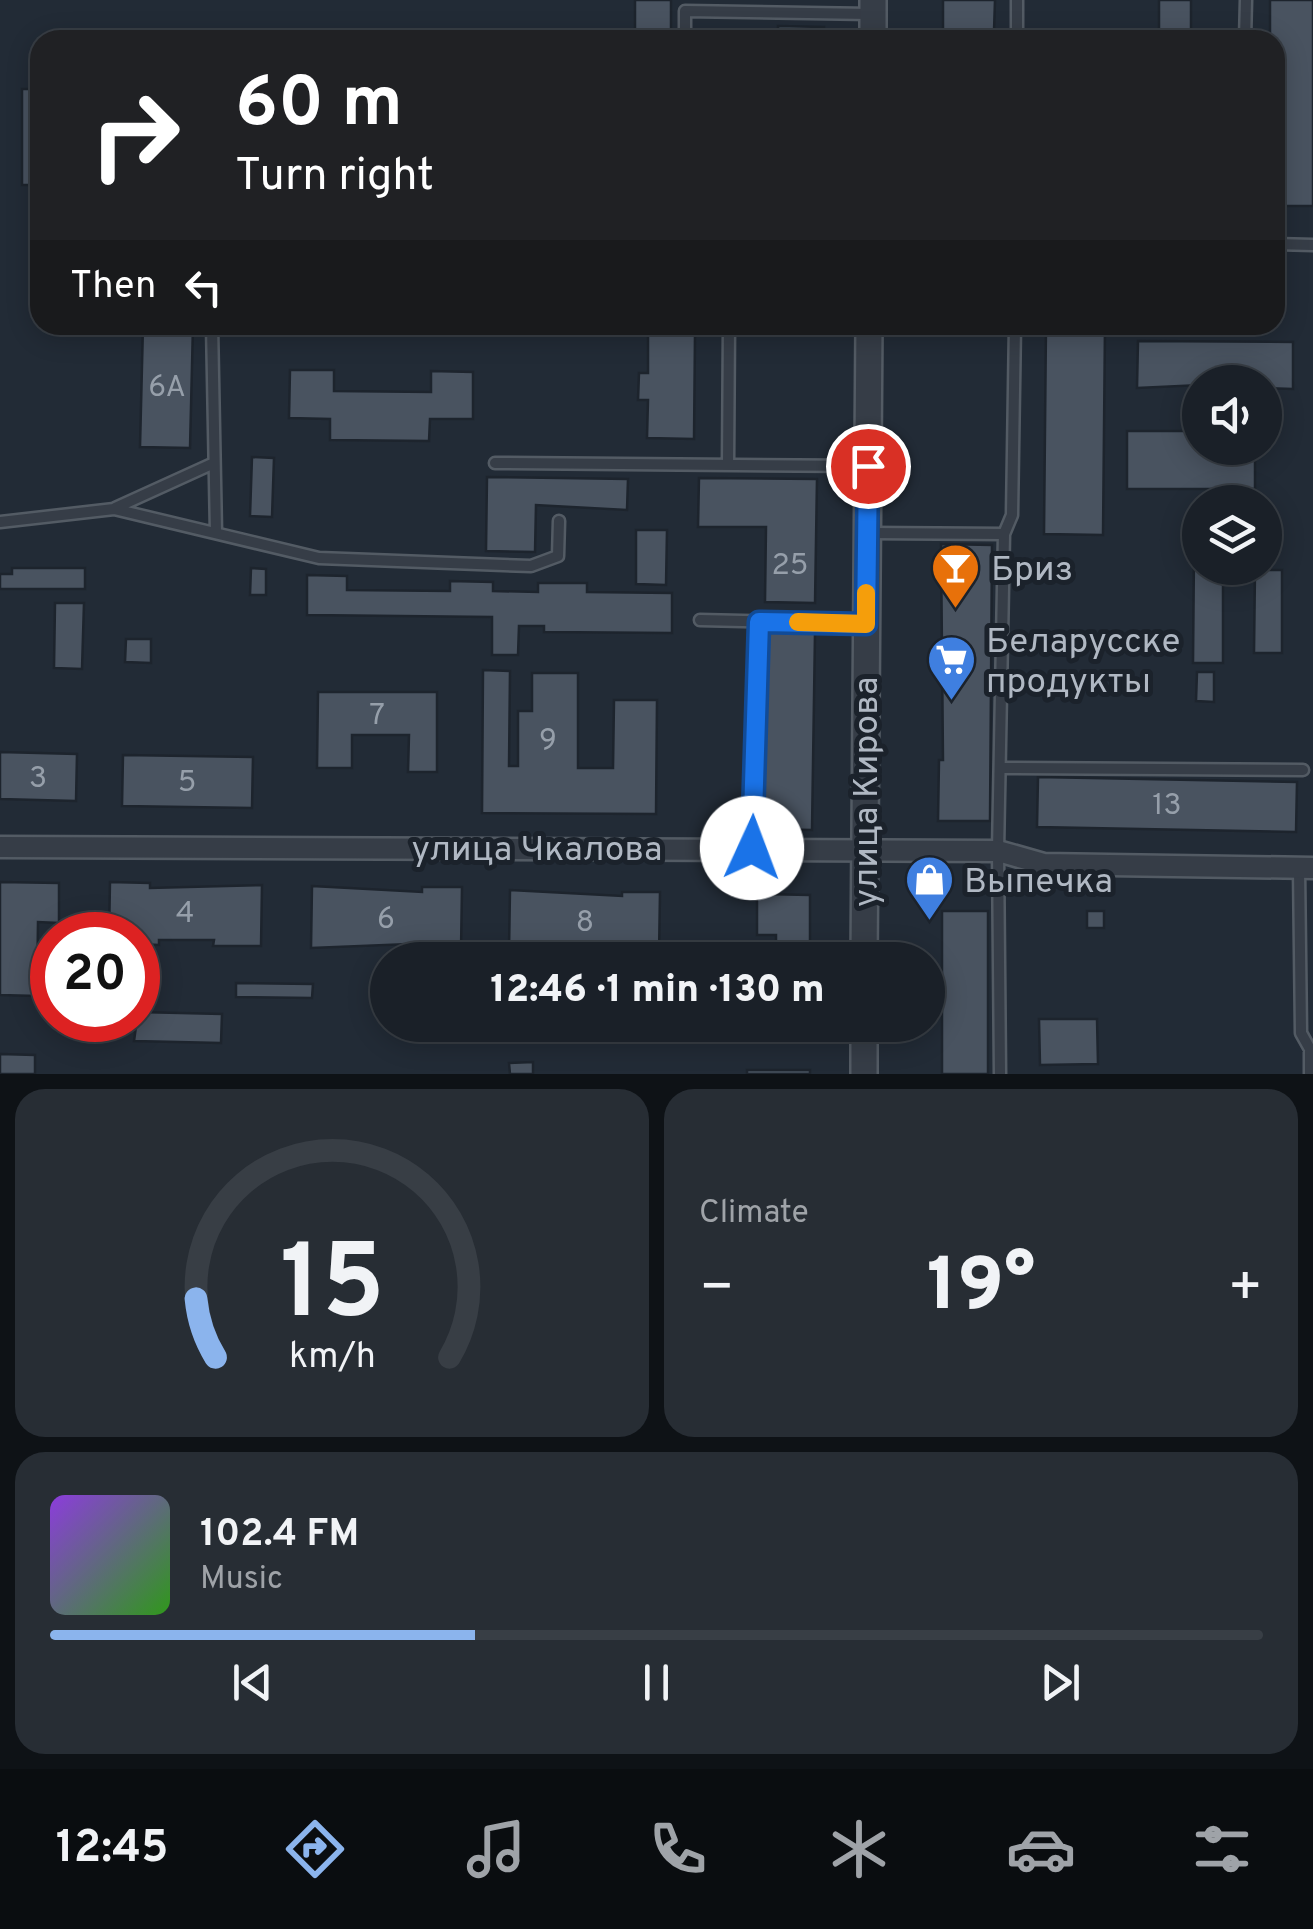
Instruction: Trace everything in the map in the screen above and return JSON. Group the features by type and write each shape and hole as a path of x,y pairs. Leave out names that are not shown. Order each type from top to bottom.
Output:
{"street":[{"name":"улица Кирова","path":"864,942 869,335"},
{"name":"улица Чкалова","path":"0,847 998,850 1044,864 1306,868"},
{"path":"864,1042 864,1074"}],"lane":[{"path":"1017,0 1017,30"},
{"path":"1244,30 1246,0"},
{"path":"685,30 686,11 768,6 873,7"},
{"path":"1285,245 1313,246"},
{"path":"212,335 216,532"},
{"path":"728,465 730,335"},
{"path":"1000,1074 998,850 1004,534 1012,515 1015,335"},
{"path":"0,522 114,509 214,463"},
{"path":"495,464 868,466"},
{"path":"114,509 318,558 531,566 558,556 559,522"},
{"path":"867,533 1004,534"},
{"path":"700,620 866,624"},
{"path":"752,848 759,622"},
{"path":"1001,768 1303,770"},
{"path":"1306,868 1301,1033 1312,1049 1310,1074"}],"building":[{"path":"635,0 671,0 671,30 635,30"},
{"path":"943,0 995,0 994,30 943,30"},
{"path":"1159,0 1191,0 1191,30 1159,30"},
{"path":"1270,0 1313,0 1313,206 1285,206 1285,30 1270,30"},
{"path":"778,26 824,27 824,30 778,30"},
{"path":"22,89 30,89 30,185 22,185"},
{"path":"143,335 193,335 190,448 140,447"},
{"path":"648,335 695,335 694,439 647,438 648,400 638,400 639,373 648,373"},
{"path":"1046,335 1105,335 1103,535 1044,534"},
{"path":"1138,341 1293,342 1293,389 1282,389 1282,365 1182,365 1182,386 1137,388"},
{"path":"290,370 334,370 334,391 431,392 431,371 473,372 473,419 430,419 429,441 330,440 330,419 289,418"},
{"path":"1127,431 1182,431 1182,465 1255,465 1255,485 1127,489"},
{"path":"252,457 274,458 272,517 250,516"},
{"path":"487,477 628,479 627,510 536,505 535,552 486,551"},
{"path":"699,478 817,479 815,603 765,602 766,527 698,527"},
{"path":"636,530 667,530 666,585 636,584"},
{"path":"941,544 992,545 990,821 938,821 939,760 943,760"},
{"path":"12,568 85,568 85,589 0,589 0,574 12,574"},
{"path":"251,568 266,569 266,595 250,595"},
{"path":"307,575 347,576 347,590 450,591 450,581 493,582 493,591 538,592 538,583 587,583 587,592 672,593 672,633 544,632 544,626 519,626 518,655 492,655 492,617 307,615"},
{"path":"1194,585 1223,585 1223,663 1193,663"},
{"path":"1255,585 1282,585 1282,653 1254,653"},
{"path":"55,603 84,603 82,669 54,668"},
{"path":"766,632 815,633 812,830 763,829"},
{"path":"126,639 151,639 151,663 125,662"},
{"path":"483,670 510,671 509,766 518,766 518,711 532,711 532,673 578,673 578,768 613,768 614,700 657,700 656,814 482,813"},
{"path":"1197,672 1214,672 1214,702 1196,701"},
{"path":"318,692 437,692 437,772 408,772 409,735 352,735 352,768 317,768"},
{"path":"0,752 77,754 76,801 0,799"},
{"path":"123,755 253,757 252,808 122,806"},
{"path":"1038,777 1297,782 1296,832 1037,827"},
{"path":"0,882 59,883 59,912 30,912 30,996 0,995"},
{"path":"110,882 150,883 150,888 262,885 261,946 213,946 214,940 160,940 160,912 109,912"},
{"path":"312,886 422,892 422,887 462,887 461,942 370,942 370,946 311,948"},
{"path":"510,890 622,896 622,892 660,892 659,942 509,942"},
{"path":"757,894 810,895 810,942 776,942 776,935 757,935"},
{"path":"942,911 988,911 988,1074 942,1074"},
{"path":"1087,911 1104,911 1104,928 1087,928"},
{"path":"236,983 313,984 312,998 236,997"},
{"path":"160,1013 222,1014 221,1043 160,1042"},
{"path":"1039,1019 1097,1019 1098,1064 1040,1065"},
{"path":"0,1054 35,1055 35,1074 0,1074"},
{"path":"533,1062 533,1074 510,1074 509,1063"},
{"path":"747,1070 810,1070 810,1074 747,1074"}],"slow traffic":[{"path":"798,622 866,624 866,593"}],"place":[{"name":"Бриз","path":"956,610"},
{"name":"Беларусске продукты","path":"951,702"},
{"name":"Выпечка","path":"929,922"}],"route":[{"path":"752,848 759,622 866,624 868,466"}]}
